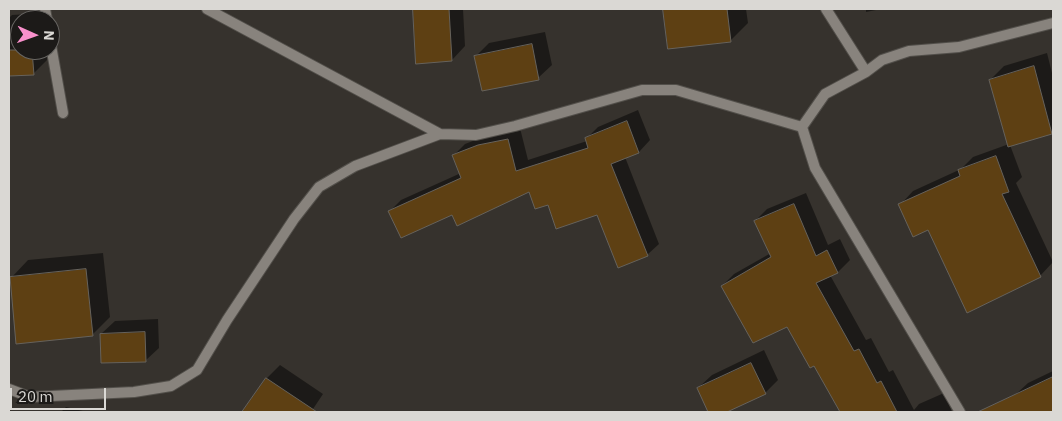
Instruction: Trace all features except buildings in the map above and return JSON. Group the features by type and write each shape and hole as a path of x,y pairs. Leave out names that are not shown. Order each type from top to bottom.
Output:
{"street":[{"path":"207,9 440,134"},
{"path":"826,9 866,72"},
{"path":"802,127 825,94 866,72 882,60 909,51 959,47 1053,23"},
{"path":"54,60 63,113"},
{"path":"9,389 30,397 134,392 171,386 197,370 227,320 294,219 318,187 355,166 440,134 476,135 515,126 642,90 676,90 802,127"},
{"path":"802,127 815,168 960,412"}]}
